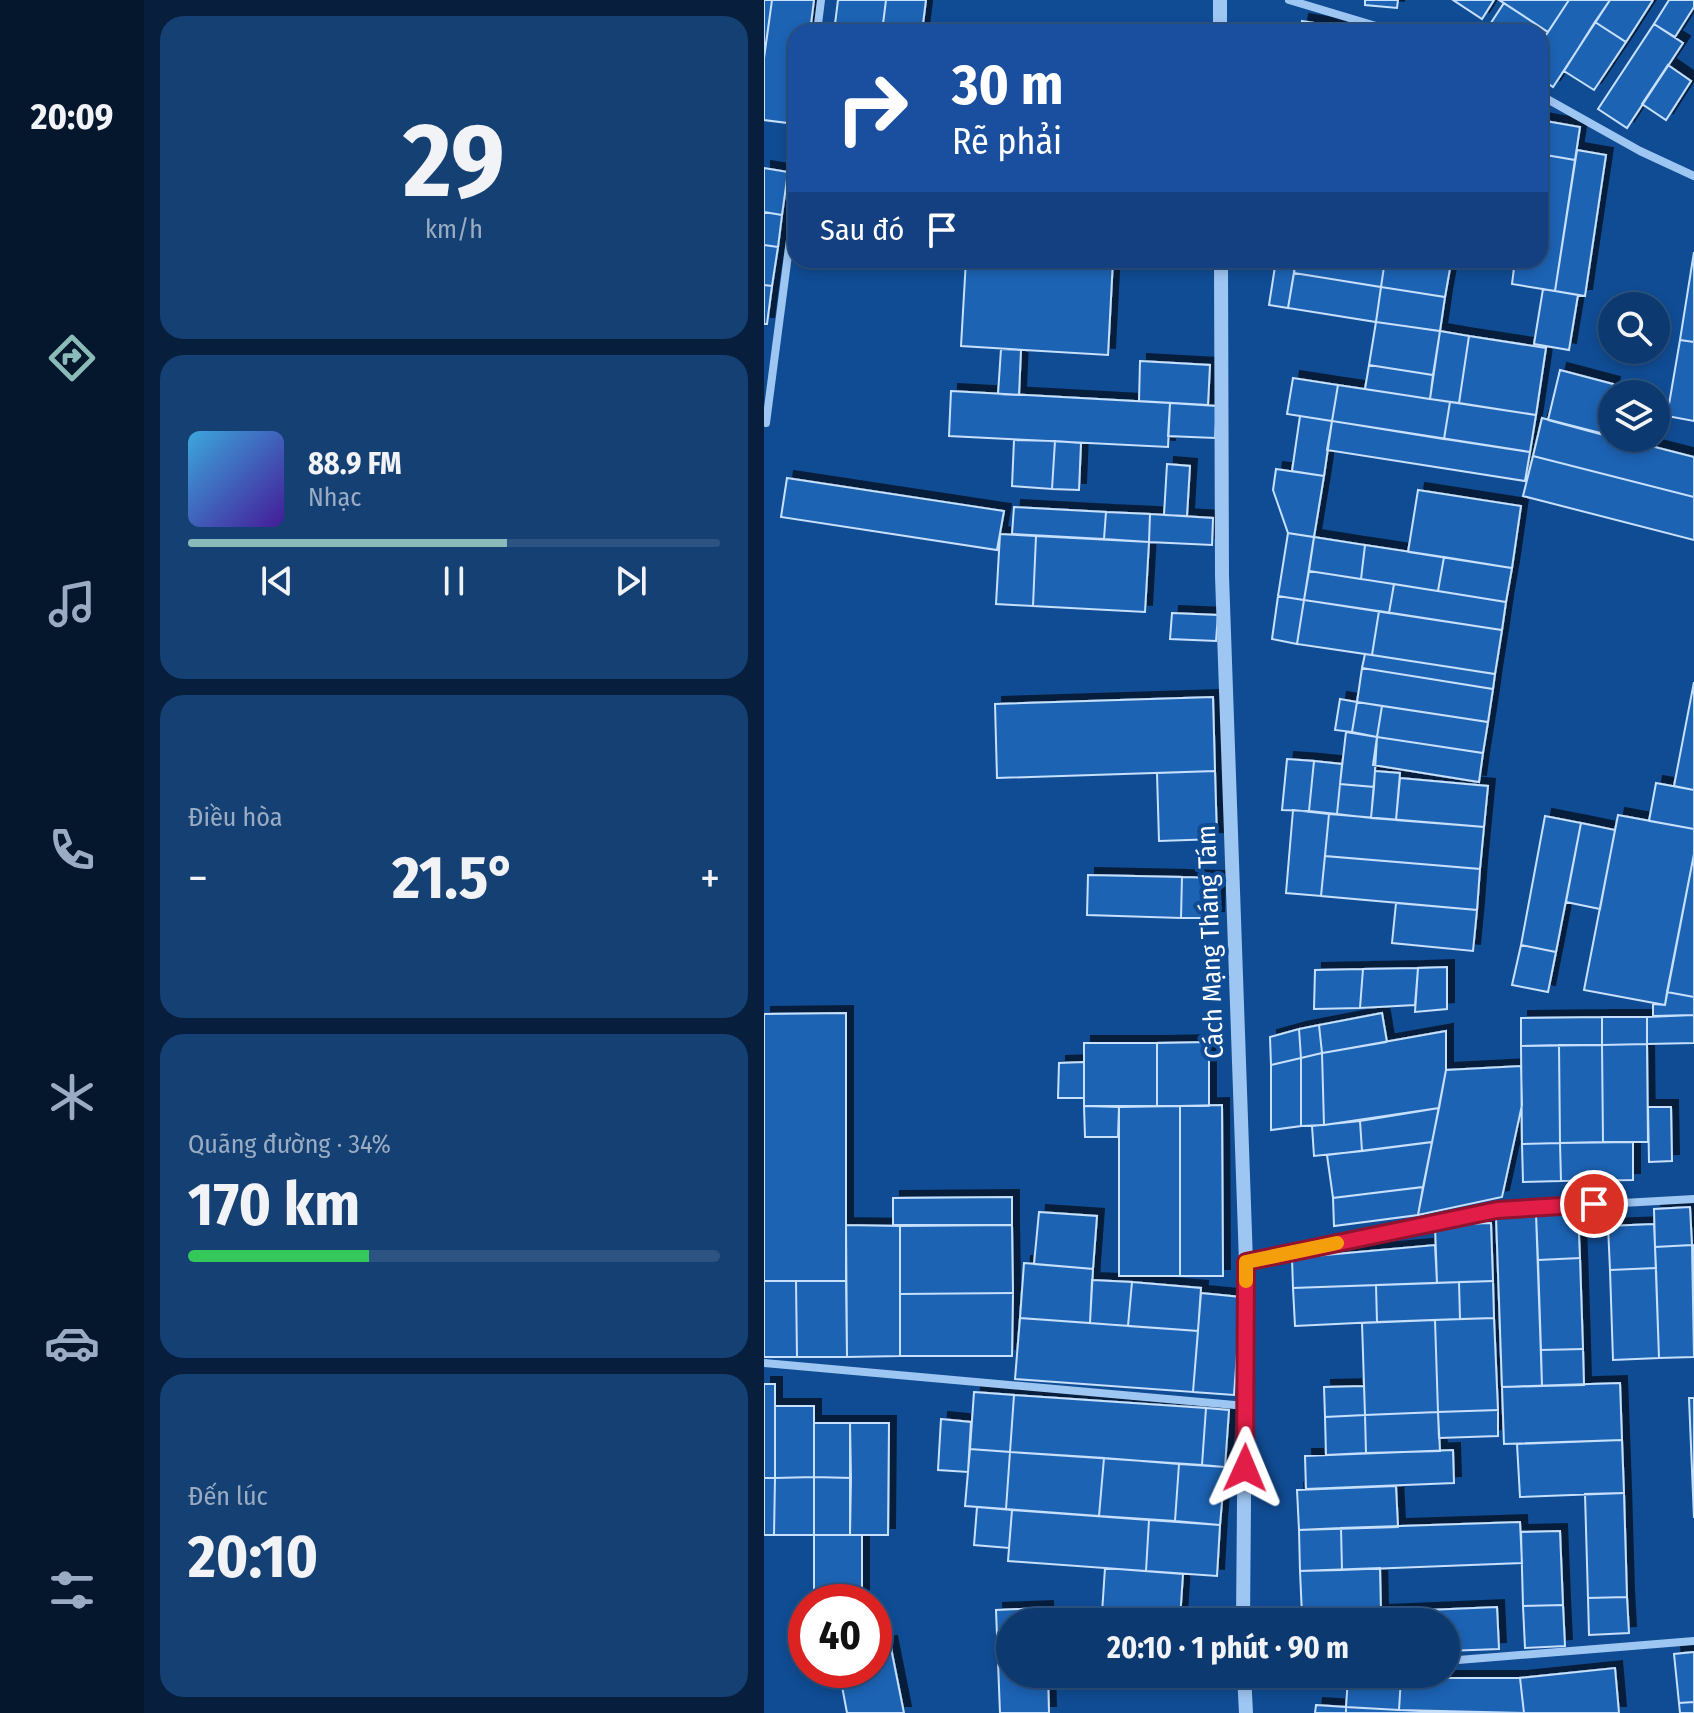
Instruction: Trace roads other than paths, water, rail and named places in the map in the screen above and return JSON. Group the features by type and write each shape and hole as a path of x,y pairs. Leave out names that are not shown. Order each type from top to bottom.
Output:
{"street":[{"path":"818,24 821,0"},
{"path":"1220,0 1220,24"},
{"path":"1289,0 1369,24"},
{"path":"1548,99 1640,151 1694,176"},
{"path":"766,423 788,255"},
{"name":"Cách Mạng Tháng Tám","path":"1221,268 1222,576 1246,1262 1243,1608"},
{"path":"1246,1262 1497,1210 1694,1199"},
{"path":"764,1363 1246,1406"},
{"path":"1460,1660 1694,1641"},
{"path":"1245,1688 1246,1713"}]}
